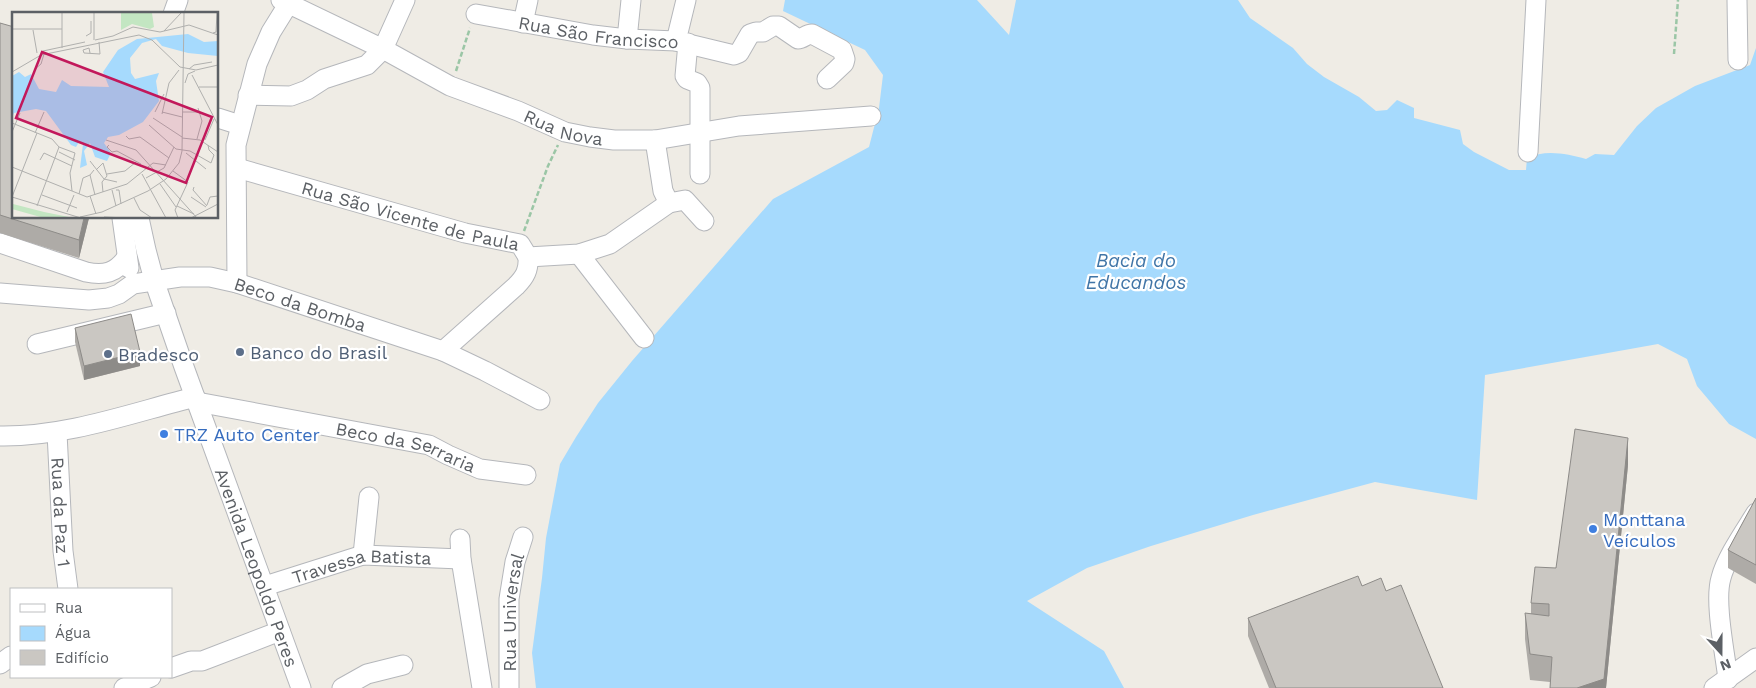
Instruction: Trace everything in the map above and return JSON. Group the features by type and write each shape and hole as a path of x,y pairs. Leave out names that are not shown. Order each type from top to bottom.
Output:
{"street":[{"path":"174,12 178,0"},
{"path":"248,95 291,96 307,90 324,79 367,65 383,49 405,0"},
{"path":"523,23 528,0"},
{"path":"627,39 631,0"},
{"path":"686,0 682,42 684,74 687,79 699,85 700,174"},
{"path":"1528,152 1536,0"},
{"path":"1737,0 1738,60"},
{"path":"237,283 236,145 257,64 271,32 288,1"},
{"name":"Rua Nova","path":"288,1 383,49 450,86 518,111 565,132 614,140 655,140 699,132 781,122 872,116"},
{"name":"Rua São Francisco","path":"476,14 627,39 682,42 730,54 739,53 750,34 763,32 773,26 779,26 798,39 806,34 812,34 842,50 845,59 844,63 827,79"},
{"path":"219,118 240,125"},
{"path":"655,140 663,191 669,203 685,200 704,221"},
{"name":"Rua São Vicente de Paula","path":"237,168 524,251 579,254 610,244 669,203"},
{"path":"122,219 133,284"},
{"name":"Avenida Leopoldo Peres","path":"139,219 154,280 301,688"},
{"path":"0,243 86,272 102,274 117,269 127,257"},
{"path":"443,351 524,278 529,268 524,251"},
{"path":"579,254 644,338"},
{"path":"0,293 78,300 108,298 102,274"},
{"name":"Beco da Bomba","path":"108,298 128,289 133,284 154,280 180,277 210,278 237,283 443,351 540,400"},
{"path":"37,344 166,313"},
{"path":"0,436 57,433 196,400"},
{"name":"Beco da Serraria","path":"196,400 429,444 448,455 480,469 526,475"},
{"name":"Rua da Paz 1","path":"57,433 63,551 68,588"},
{"path":"363,555 369,497"},
{"path":"1721,684 1719,604 1721,578 1756,513"},
{"name":"Rua Universal","path":"509,688 510,599 515,562 524,537"},
{"path":"460,539 461,559 482,688"},
{"name":"Travessa Batista","path":"265,586 363,555 461,559"},
{"path":"172,668 191,661 202,661 280,631"},
{"path":"1721,684 1756,658"},
{"path":"342,688 367,674 403,665"},
{"path":"116,678 124,688 149,678"}],"path":[{"path":"1674,54 1678,0"},
{"path":"450,86 466,37 476,14"},
{"path":"524,251 548,166 565,132"}],"water":[{"name":"Bacia do Educandos","path":"785,0 977,0 1009,35 1016,0 1238,0 1250,18 1293,48 1307,64 1324,77 1359,97 1376,111 1387,110 1397,100 1414,108 1414,118 1460,130 1463,144 1474,152 1509,170 1526,170 1527,158 1534,155 1564,154 1586,159 1595,154 1614,155 1637,126 1656,108 1695,86 1750,65 1756,48 1756,439 1729,424 1697,386 1687,359 1658,344 1485,375 1477,500 1375,482 1253,515 1151,546 1087,568 1027,601 1104,651 1124,688 536,688 532,653 546,538 560,464 576,437 598,403 632,361 773,199 869,147 879,108 883,75 865,50 783,11"}],"building":[{"path":"0,23 12,26 12,219 0,215"},
{"path":"13,219 84,219 79,240"},
{"name":"Bradesco","path":"131,314 140,352 84,366 75,328"},
{"name":"Monttana Veículos","path":"1575,429 1628,438 1604,679 1577,688 1550,688 1552,657 1530,654 1525,613 1549,616 1549,604 1531,603 1535,567 1556,568"},
{"path":"1756,498 1756,565 1728,550"},
{"path":"1358,576 1362,586 1381,578 1386,591 1401,585 1443,688 1276,688 1248,618"}],"place":[{"name":"Banco do Brasil","path":"240,352"},
{"name":"Bradesco","path":"108,354"},
{"name":"TRZ Auto Center","path":"164,434"},
{"name":"Monttana Veículos","path":"1593,529"}]}
